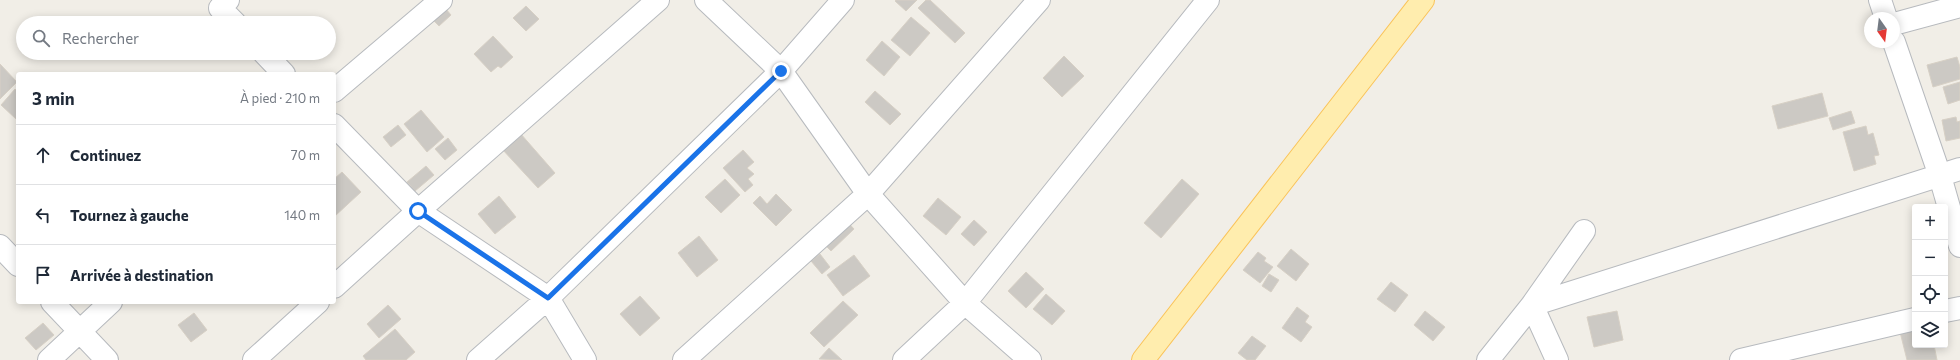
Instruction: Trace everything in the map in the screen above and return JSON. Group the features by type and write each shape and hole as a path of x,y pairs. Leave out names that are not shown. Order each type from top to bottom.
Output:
{"main road":[{"path":"1144,360 1424,0"}],"street":[{"path":"228,0 220,8 228,16"},
{"path":"336,89 441,0"},
{"path":"336,285 658,0"},
{"path":"706,0 781,71 868,194 965,303 1030,360"},
{"path":"478,360 548,298 781,71 843,0"},
{"path":"684,360 868,194 1039,0"},
{"path":"904,360 965,303 1208,0"},
{"path":"1880,0 1884,12"},
{"path":"1900,22 1960,6"},
{"path":"1897,48 1950,172 1960,246"},
{"path":"271,60 282,72"},
{"path":"336,127 418,211 548,298 585,360"},
{"path":"1532,305 1950,172"},
{"path":"1488,360 1532,305 1584,231"},
{"path":"0,246 16,263"},
{"path":"54,304 107,360"},
{"path":"49,360 109,304"},
{"path":"254,360 316,304"},
{"path":"1532,305 1557,360"},
{"path":"1948,310 1960,308"},
{"path":"1742,360 1912,319"}],"building":[{"path":"917,0 906,11 895,1"},
{"path":"926,0 930,0 965,33 955,43 918,8"},
{"path":"440,2 451,15 439,26 427,14"},
{"path":"526,6 539,19 526,31 513,18"},
{"path":"911,17 930,33 910,56 891,40"},
{"path":"493,36 513,57 501,68 498,66 491,72 474,54"},
{"path":"882,41 900,57 884,76 866,60"},
{"path":"1064,56 1084,76 1062,97 1043,78"},
{"path":"1957,57 1960,67 1960,79 1933,87 1927,65"},
{"path":"0,64 16,81 16,83 0,99"},
{"path":"1960,82 1960,100 1948,104 1943,87"},
{"path":"15,89 16,119 1,105"},
{"path":"875,91 901,114 890,125 865,102"},
{"path":"1822,93 1828,116 1778,129 1772,106"},
{"path":"421,110 444,137 427,152 404,124"},
{"path":"1851,111 1855,123 1833,130 1829,118"},
{"path":"1956,117 1957,122 1960,121 1960,138 1946,141 1942,120"},
{"path":"398,125 406,135 391,147 383,137"},
{"path":"1866,126 1868,135 1873,133 1879,155 1874,156 1876,164 1854,171 1843,132"},
{"path":"520,133 555,173 538,188 502,149"},
{"path":"448,138 457,150 445,160 435,149"},
{"path":"743,150 754,162 747,168 754,174 748,179 753,185 745,192 723,168"},
{"path":"426,166 434,175 415,191 407,182"},
{"path":"342,172 361,192 336,215 336,177"},
{"path":"725,179 740,195 721,213 705,197"},
{"path":"1182,179 1199,194 1161,238 1144,223"},
{"path":"776,194 792,210 776,226 753,203 760,196 767,204"},
{"path":"499,196 516,217 495,234 478,214"},
{"path":"938,198 961,217 946,235 923,216"},
{"path":"844,218 854,229 831,251 821,241"},
{"path":"974,220 987,232 974,246 961,234"},
{"path":"699,236 718,260 697,277 678,253"},
{"path":"1291,249 1309,264 1296,281 1277,266"},
{"path":"1258,252 1266,258 1264,261 1273,267 1260,283 1243,270"},
{"path":"820,254 830,267 822,274 811,261"},
{"path":"854,255 870,276 843,296 827,275"},
{"path":"1026,272 1044,289 1026,308 1008,291"},
{"path":"1269,274 1279,280 1271,292 1262,286"},
{"path":"1391,282 1408,295 1395,312 1377,299"},
{"path":"1046,294 1065,311 1052,325 1033,309"},
{"path":"640,296 660,318 640,336 620,314"},
{"path":"843,301 858,315 824,347 810,333"},
{"path":"388,305 401,319 379,338 367,324"},
{"path":"1297,307 1309,316 1305,322 1312,327 1301,342 1282,328"},
{"path":"1425,311 1445,327 1433,341 1414,325"},
{"path":"1617,311 1623,340 1594,347 1587,317"},
{"path":"194,313 207,330 191,342 178,325"},
{"path":"43,323 54,335 36,350 25,338"},
{"path":"395,329 415,352 406,360 366,360 363,356"},
{"path":"1912,329 1912,348 1935,348 1937,360 1907,360 1900,332"},
{"path":"1252,336 1266,346 1255,360 1247,360 1238,353"},
{"path":"829,348 842,360 819,359"}],"route":[{"path":"418,211 548,298 781,71"}]}
